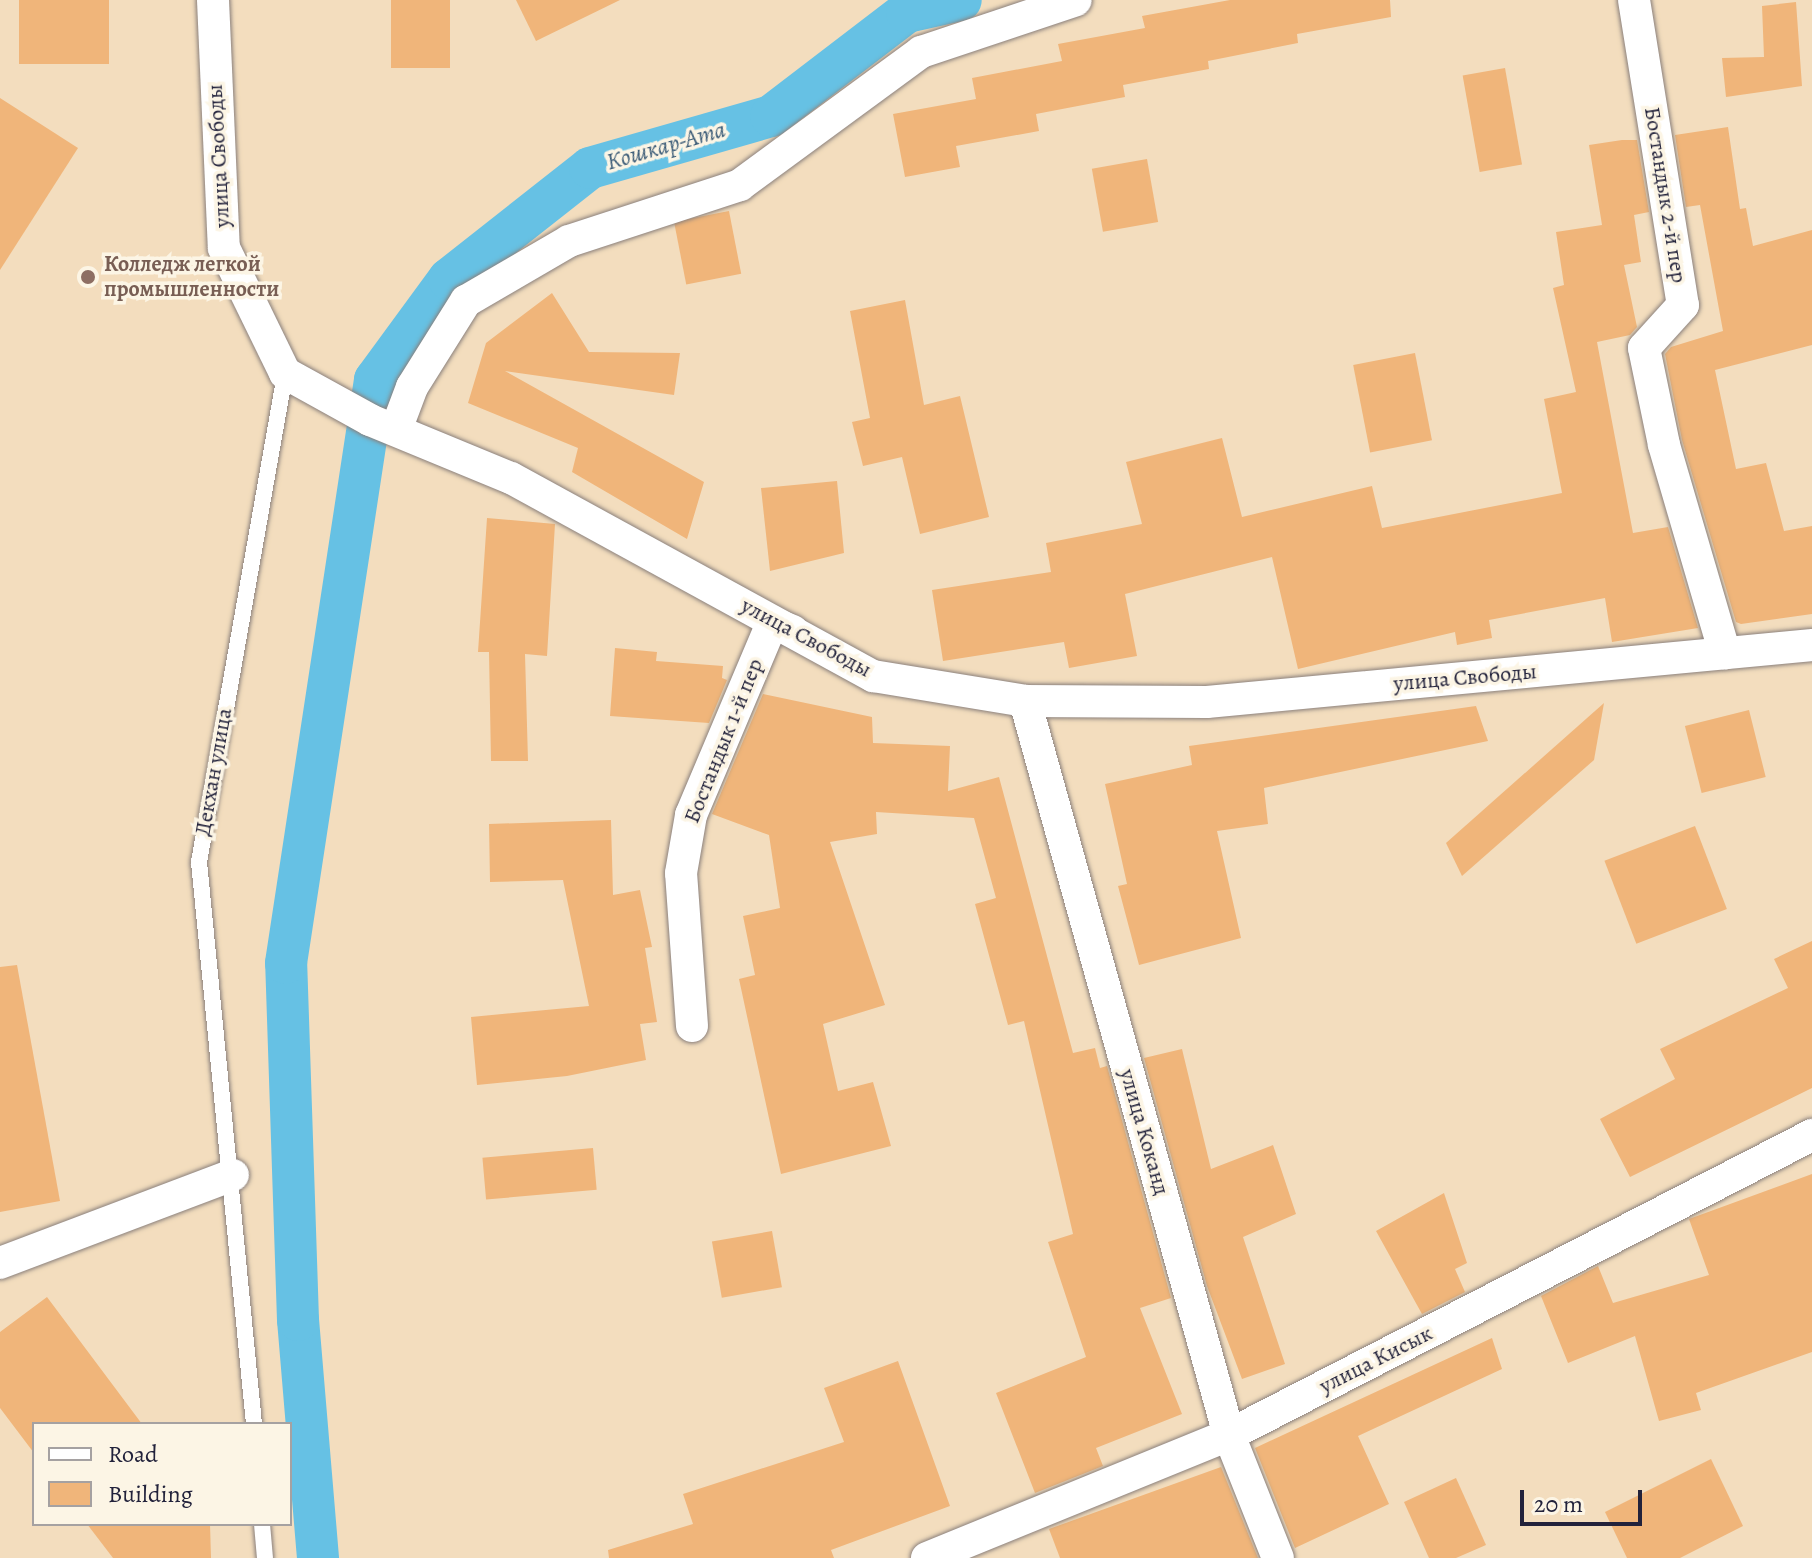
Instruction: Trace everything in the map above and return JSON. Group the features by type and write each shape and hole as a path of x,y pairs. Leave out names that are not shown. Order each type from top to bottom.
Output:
{"street":[{"name":"улица Свободы","path":"213,0 224,248 285,373 370,420 397,427 511,478 873,676 1025,701 1207,702 1812,645"},
{"path":"397,427 412,387 466,301 569,241 740,185 921,52 1076,0"},
{"name":"Бостандык 2-й пер","path":"1634,0 1683,305 1644,348 1664,445 1725,653"},
{"name":"Бостандык 1-й пер","path":"692,1026 681,873 691,815 772,623 793,631"},
{"name":"улица Коканд","path":"1025,701 1229,1435 1278,1558"},
{"name":"улица Кисык","path":"927,1558 1229,1435 1812,1135"},
{"path":"0,1263 233,1175"}],"lane":[{"name":"Декхан улица","path":"254,1422 233,1175 199,862 285,373"},
{"path":"262,1526 265,1558"}],"building":[{"path":"19,0 109,0 109,64 19,64"},
{"path":"391,0 450,0 450,68 391,68"},
{"path":"516,0 620,0 536,41"},
{"path":"1230,0 1390,0 1391,17 1297,34 1298,43 1208,61 1209,69 1123,85 1125,97 1036,114 1039,131 956,146 960,167 905,177 893,114 976,99 972,78 1062,61 1058,44 1145,28 1142,16"},
{"path":"1796,2 1802,86 1726,97 1722,58 1764,57 1762,6"},
{"path":"1505,68 1522,165 1480,172 1463,75"},
{"path":"0,98 78,148 0,270"},
{"path":"1728,127 1740,209 1746,208 1753,246 1812,230 1812,345 1715,370 1736,469 1766,463 1784,531 1812,526 1812,614 1741,624 1736,622 1682,440 1665,354 1671,347 1723,331 1700,205 1686,207 1675,135"},
{"path":"1637,140 1649,212 1634,215 1641,262 1624,265 1637,327 1630,335 1597,342 1633,533 1668,527 1698,628 1612,642 1605,598 1489,620 1492,638 1457,645 1455,632 1298,669 1272,557 1125,594 1137,656 1069,668 1064,642 943,661 932,590 1051,572 1046,543 1142,524 1126,462 1222,438 1242,517 1372,486 1382,528 1562,493 1544,399 1576,392 1553,288 1564,285 1556,232 1602,225 1589,145"},
{"path":"1147,159 1158,222 1103,232 1092,169"},
{"path":"729,211 741,274 686,285 674,222"},
{"path":"552,293 589,352 680,353 674,395 505,371 704,482 687,539 572,472 578,448 468,403 486,343"},
{"path":"905,300 924,405 960,396 989,517 920,534 902,457 863,466 852,422 870,418 850,311"},
{"path":"1415,353 1432,440 1370,452 1353,365"},
{"path":"837,481 844,553 770,571 761,488"},
{"path":"487,518 555,524 547,656 525,654 528,761 491,761 489,652 478,652"},
{"path":"615,648 657,652 656,661 723,666 722,678 727,680 709,723 610,716"},
{"path":"763,694 872,717 873,743 950,746 948,791 999,777 1073,1053 1095,1048 1100,1068 1107,1066 1171,1298 1140,1308 1182,1414 1096,1448 1103,1466 1035,1493 996,1393 1086,1357 1048,1242 1073,1234 1024,1021 1008,1025 975,904 996,898 974,818 876,812 877,834 830,842 885,1005 823,1024 838,1091 873,1082 891,1146 781,1174 739,979 755,975 743,916 780,908 769,835 712,814"},
{"path":"1604,703 1594,760 1462,876 1446,843"},
{"path":"1476,706 1488,741 1264,788 1268,824 1217,831 1241,938 1139,965 1118,886 1127,884 1105,784 1192,765 1189,746"},
{"path":"1749,710 1766,777 1702,793 1685,726"},
{"path":"611,820 613,895 640,890 652,947 645,948 657,1022 640,1024 646,1060 567,1076 477,1085 471,1017 589,1006 563,880 490,882 489,824"},
{"path":"1695,826 1727,909 1636,944 1604,861"},
{"path":"1812,941 1812,1088 1630,1177 1600,1119 1675,1079 1660,1049 1788,988 1774,959"},
{"path":"17,965 60,1201 0,1212 0,967"},
{"path":"1182,1049 1211,1169 1273,1145 1296,1214 1243,1237 1285,1364 1242,1379 1207,1286 1144,1058"},
{"path":"593,1148 597,1190 486,1200 482,1158"},
{"path":"1812,1174 1812,1352 1696,1393 1701,1410 1659,1421 1635,1336 1568,1363 1541,1296 1598,1266 1613,1303 1709,1275 1689,1219"},
{"path":"1444,1193 1467,1263 1455,1269 1465,1292 1422,1314 1376,1231"},
{"path":"772,1231 782,1287 722,1298 712,1242"},
{"path":"47,1297 141,1422 32,1422 32,1450 0,1408 0,1332"},
{"path":"1492,1338 1502,1369 1358,1436 1389,1504 1295,1548 1255,1448"},
{"path":"898,1361 950,1506 831,1550 834,1558 609,1558 608,1550 693,1524 683,1494 844,1442 824,1388"},
{"path":"1711,1459 1743,1526 1680,1558 1627,1558 1605,1512"},
{"path":"1221,1467 1258,1558 1060,1558 1049,1529"},
{"path":"1456,1478 1486,1545 1456,1558 1429,1558 1404,1502"},
{"path":"89,1526 210,1526 211,1558 113,1558"}],"waterway":[{"name":"Кошкар-Ата","path":"318,1558 298,1320 286,963 375,380 449,279 590,168 771,116 907,12 961,0"}],"place":[{"name":"Колледж легкой промышленности","path":"88,277"}]}
